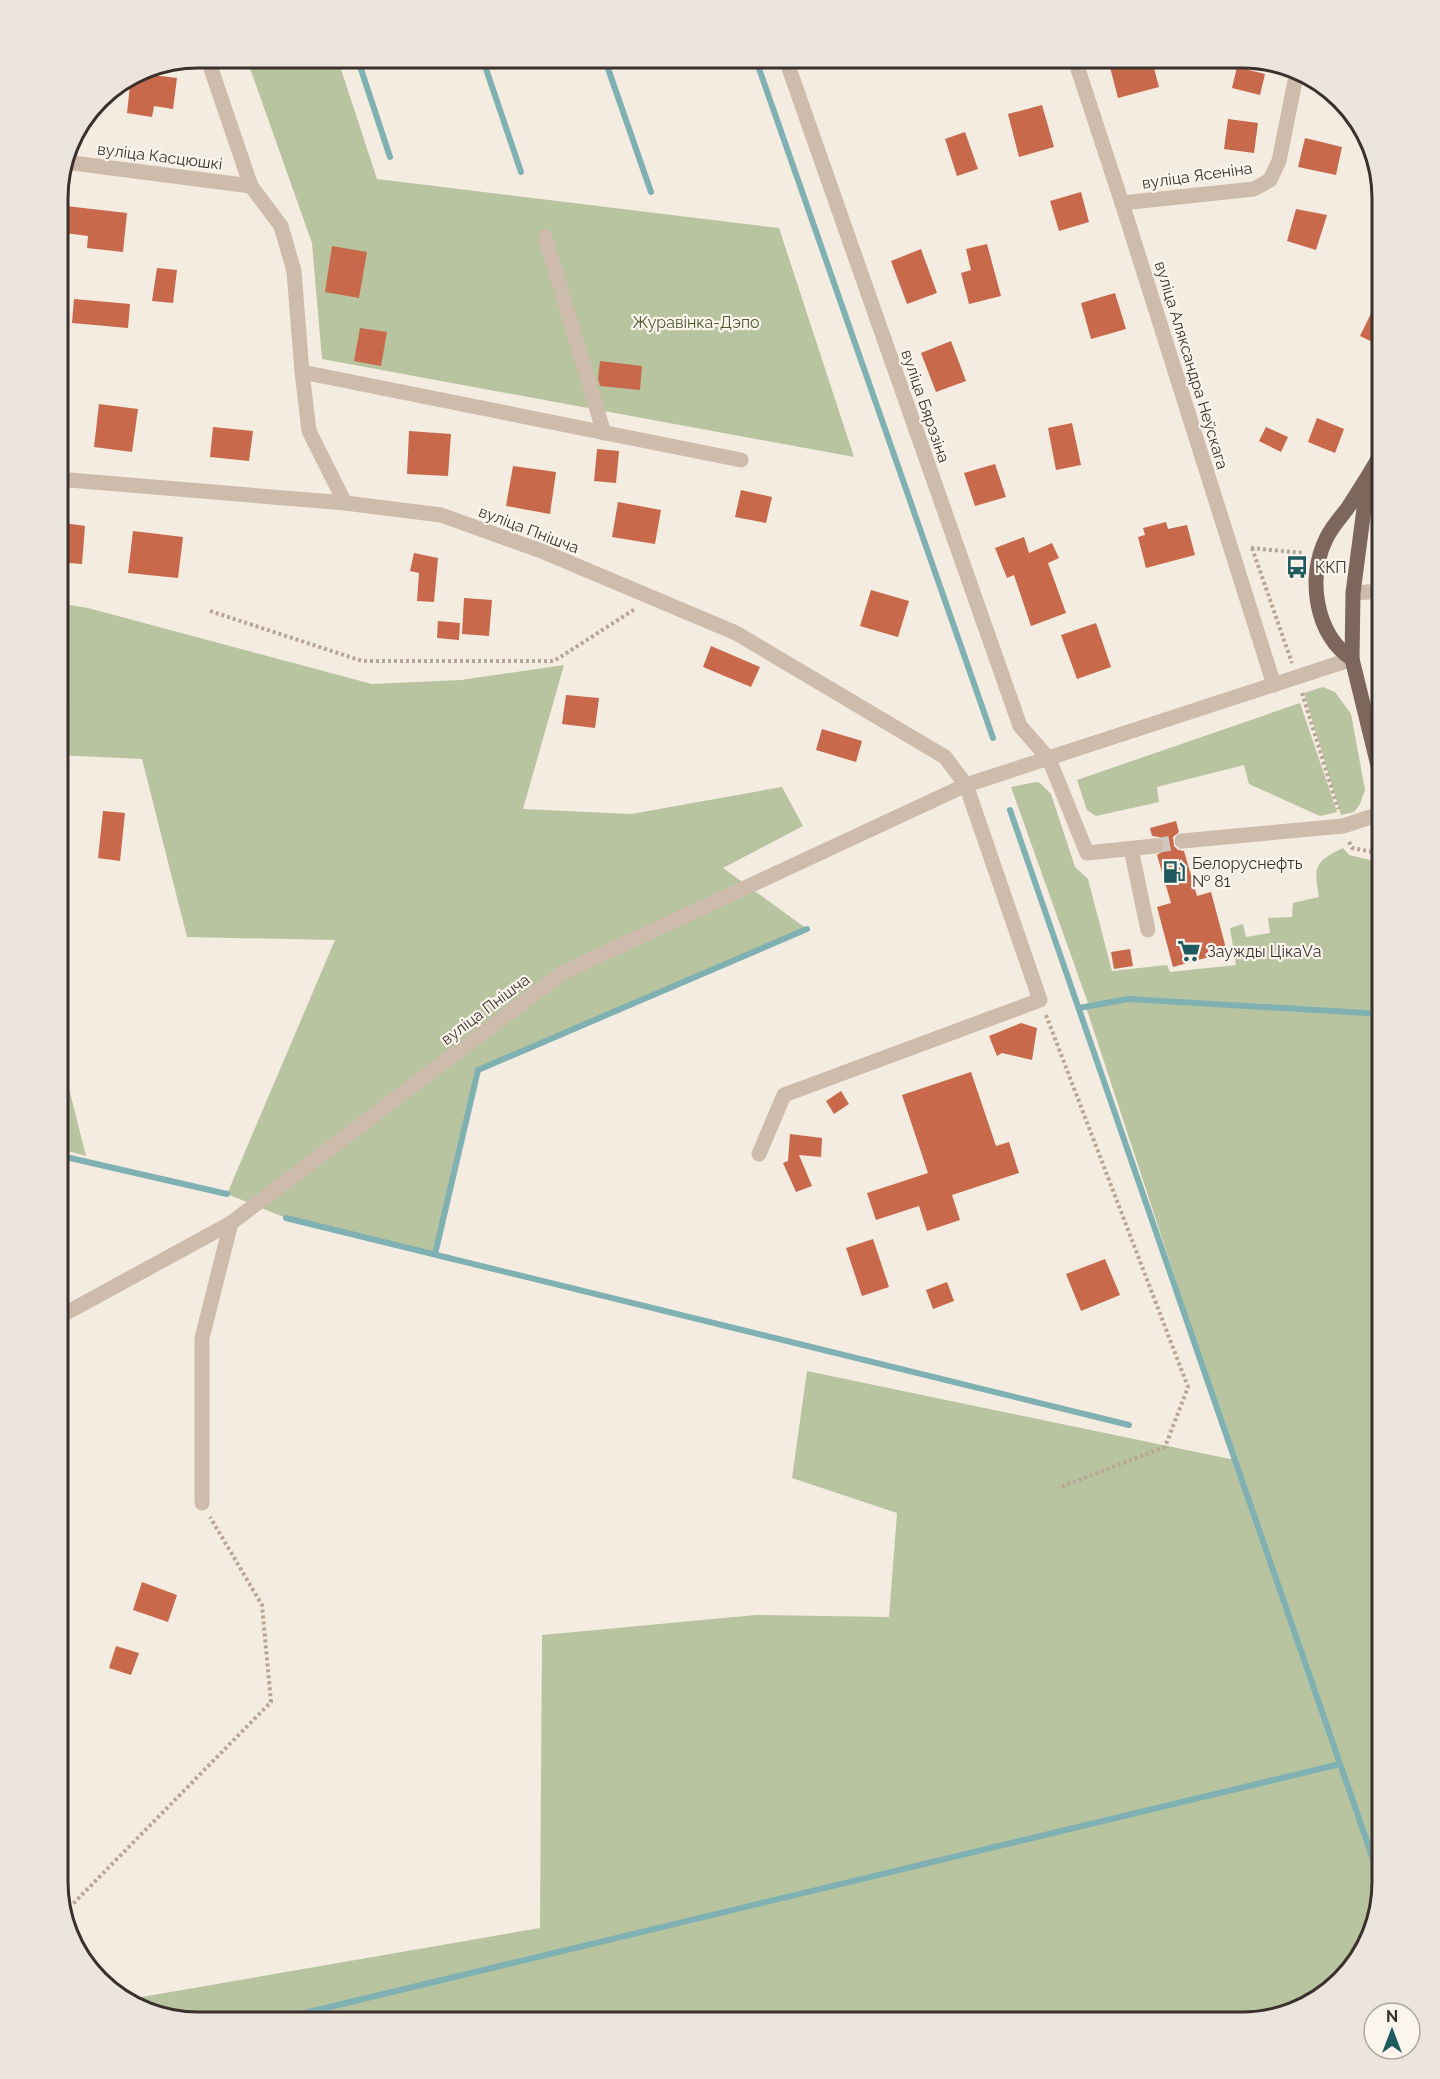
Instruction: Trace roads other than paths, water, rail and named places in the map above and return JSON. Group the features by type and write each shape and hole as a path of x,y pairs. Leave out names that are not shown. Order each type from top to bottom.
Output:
{"main road":[{"path":"1352,659 1339,650 1327,634 1319,612 1316,583 1320,555 1326,537 1372,471"},
{"path":"1368,478 1353,593 1352,659 1372,741"}],"street":[{"path":"211,68 251,186 281,226 294,271 309,431 345,503"},
{"name":"вуліца Бярэзіна","path":"789,68 1020,726 1049,759 1087,853 1131,849"},
{"name":"вуліца Аляксандра Неўскага","path":"1078,68 1274,685"},
{"name":"вуліца Ясеніна","path":"1122,203 1254,189 1270,180 1279,161 1295,79"},
{"name":"вуліца Касцюшкі","path":"72,163 251,186"},
{"path":"544,237 604,433"},
{"path":"302,372 741,460"},
{"name":"вуліца Пнішча","path":"68,479 345,503 441,515 544,552 736,633 945,758 966,785"},
{"path":"1353,593 1372,592"},
{"name":"вуліца Пнішча","path":"68,1312 231,1223 562,973 966,785 1352,659"},
{"path":"759,1154 784,1095 1040,1000 966,785"},
{"path":"1182,841 1343,826 1372,817"},
{"path":"1148,930 1131,849 1155,846"},
{"path":"202,1503 202,1338 231,1223"}],"waterway":[{"path":"361,68 390,157"},
{"path":"486,68 521,172"},
{"path":"608,68 651,192"},
{"path":"759,68 993,738"},
{"path":"1010,810 1372,1856"},
{"path":"435,1254 478,1070 807,929"},
{"path":"1079,1008 1128,999 1372,1013"},
{"path":"68,1158 227,1194"},
{"path":"286,1218 1129,1425"},
{"path":"312,2011 1340,1764"}],"tunnel":[{"path":"1155,846 1182,841"}],"place":[{"name":"ККП","path":"1297,567"},
{"name":"Белоруснефть № 81","path":"1174,872"},
{"name":"Заужды ЦікаVа","path":"1189,951"}],"park label":[{"name":"Журавінка-Дэпо","path":"696,322"}]}
